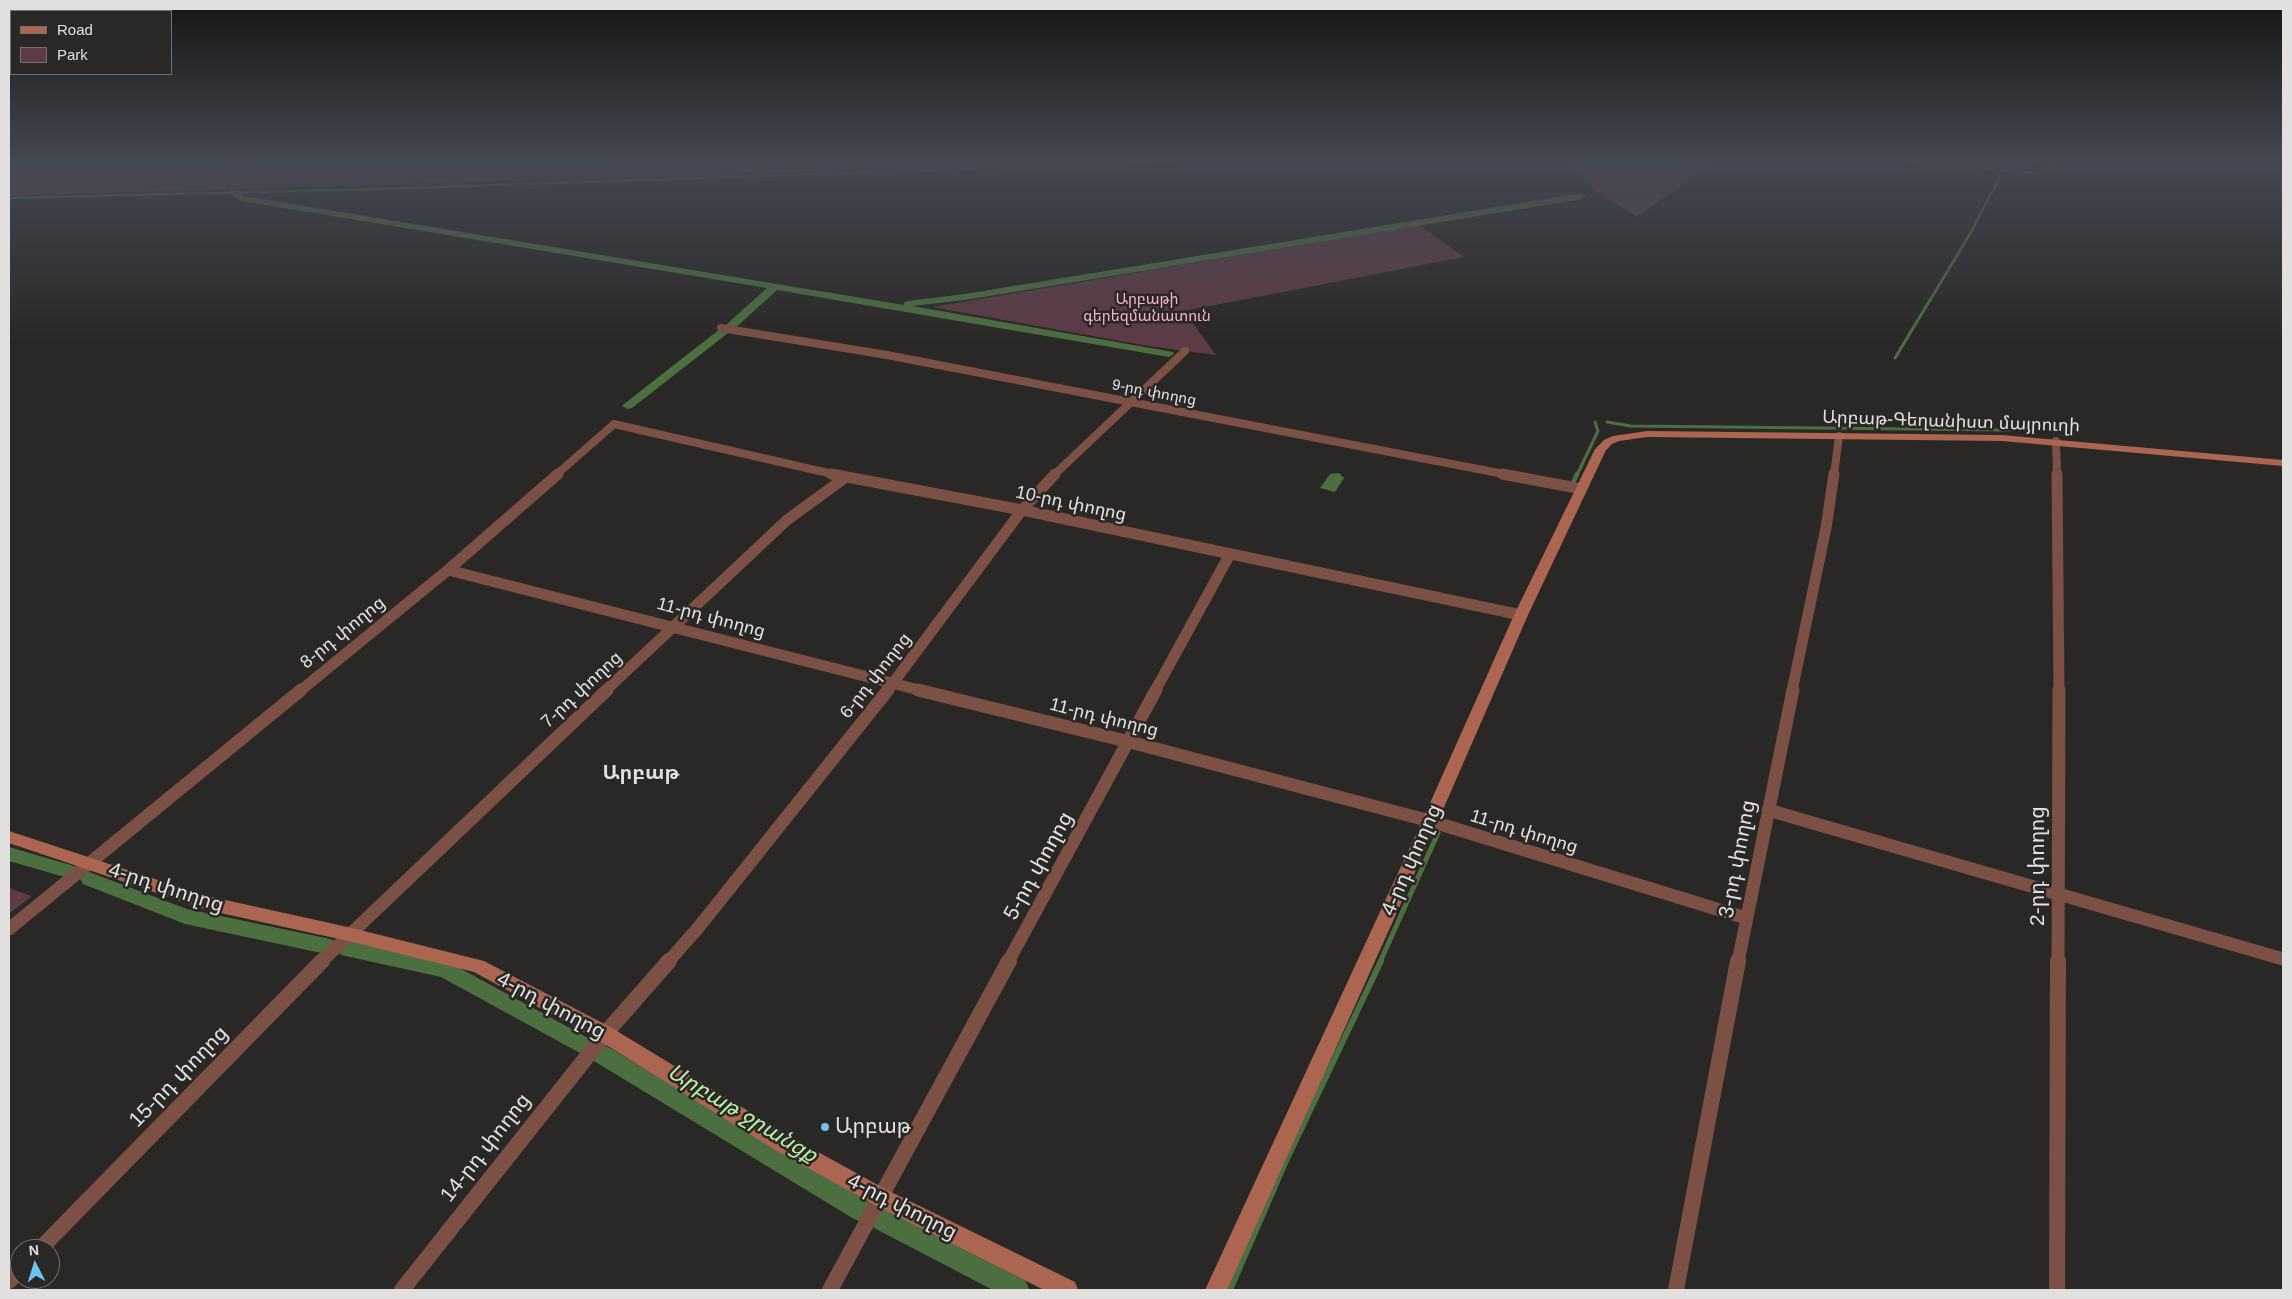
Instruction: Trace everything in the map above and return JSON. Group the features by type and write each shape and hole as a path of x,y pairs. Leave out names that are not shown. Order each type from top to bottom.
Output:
{"main road":[{"name":"Արբաթ-Գեղանիստ մայրուղի","path":"1617,438 1647,434 2002,438 2056,441 2283,465"},
{"name":"4-րդ փողոց","path":"1216,1290 1430,821 1521,615 1601,449 1608,442 1617,438"},
{"path":"9,837 89,863"},
{"name":"4-րդ փողոց","path":"89,863 206,903 348,934 478,966 604,1034 784,1144 880,1197 1067,1290"}],"street":[{"name":"9-րդ փողոց","path":"721,328 886,355 1582,489"},
{"name":"6-րդ փողոց","path":"604,1034 698,928 893,684 1022,510 1128,403 1185,351"},
{"name":"10-րդ փողոց","path":"614,424 846,476 1022,510 1521,615"},
{"name":"8-րդ փողոց","path":"89,863 448,570 614,424"},
{"name":"3-րդ փողոց","path":"1676,1290 1746,918 1826,528 1839,436"},
{"name":"2-րդ փողոց","path":"2056,441 2059,526 2057,1290"},
{"name":"7-րդ փողոց","path":"348,934 787,520 846,476"},
{"name":"5-րդ փողոց","path":"830,1290 1130,742 1230,554"},
{"name":"11-րդ փողոց","path":"448,570 893,684 1130,742 1430,821 1746,918"},
{"path":"1768,810 2283,959"},
{"name":"4-րդ փողոց","path":"9,929 89,863"},
{"name":"15-րդ փողոց","path":"50,1239 150,1139 348,934"},
{"name":"14-րդ փողոց","path":"402,1290 604,1034"}],"green space":[{"name":"Արբաթի գերեզմանատուն","path":"1419,225 1464,257 1184,311 1216,355 1148,346 932,307"},
{"path":"9,888 32,896 9,914"}],"shaded area":[{"path":"1339,473 1344,478 1335,492 1320,488 1330,474"}],"waterway":[{"path":"387,223 1169,354"},
{"path":"908,304 965,297 1419,223"},
{"path":"1929,302 1976,223"},
{"path":"730,327 774,287"},
{"path":"1895,358 1930,300"},
{"path":"628,406 724,331"},
{"path":"1577,475 1598,431 1595,422"},
{"path":"1607,422 1631,426 2009,430"},
{"path":"1573,483 1577,474"},
{"path":"1380,962 1438,833"},
{"name":"Արբաթ ջրանցք","path":"9,854 68,871"},
{"name":"Արբաթ ջրանցք","path":"89,879 185,916 326,946"},
{"name":"Արբաթ ջրանցք","path":"348,949 445,970 585,1046"},
{"path":"1230,1290 1285,1163 1381,961"},
{"name":"Արբաթ ջրանցք","path":"601,1054 862,1211"},
{"name":"Արբաթ ջրանցք","path":"882,1220 1017,1290"}],"place":[{"name":"Արբաթ","path":"825,1127"}],"district":[{"name":"Արբաթ","path":"641,773"}]}
